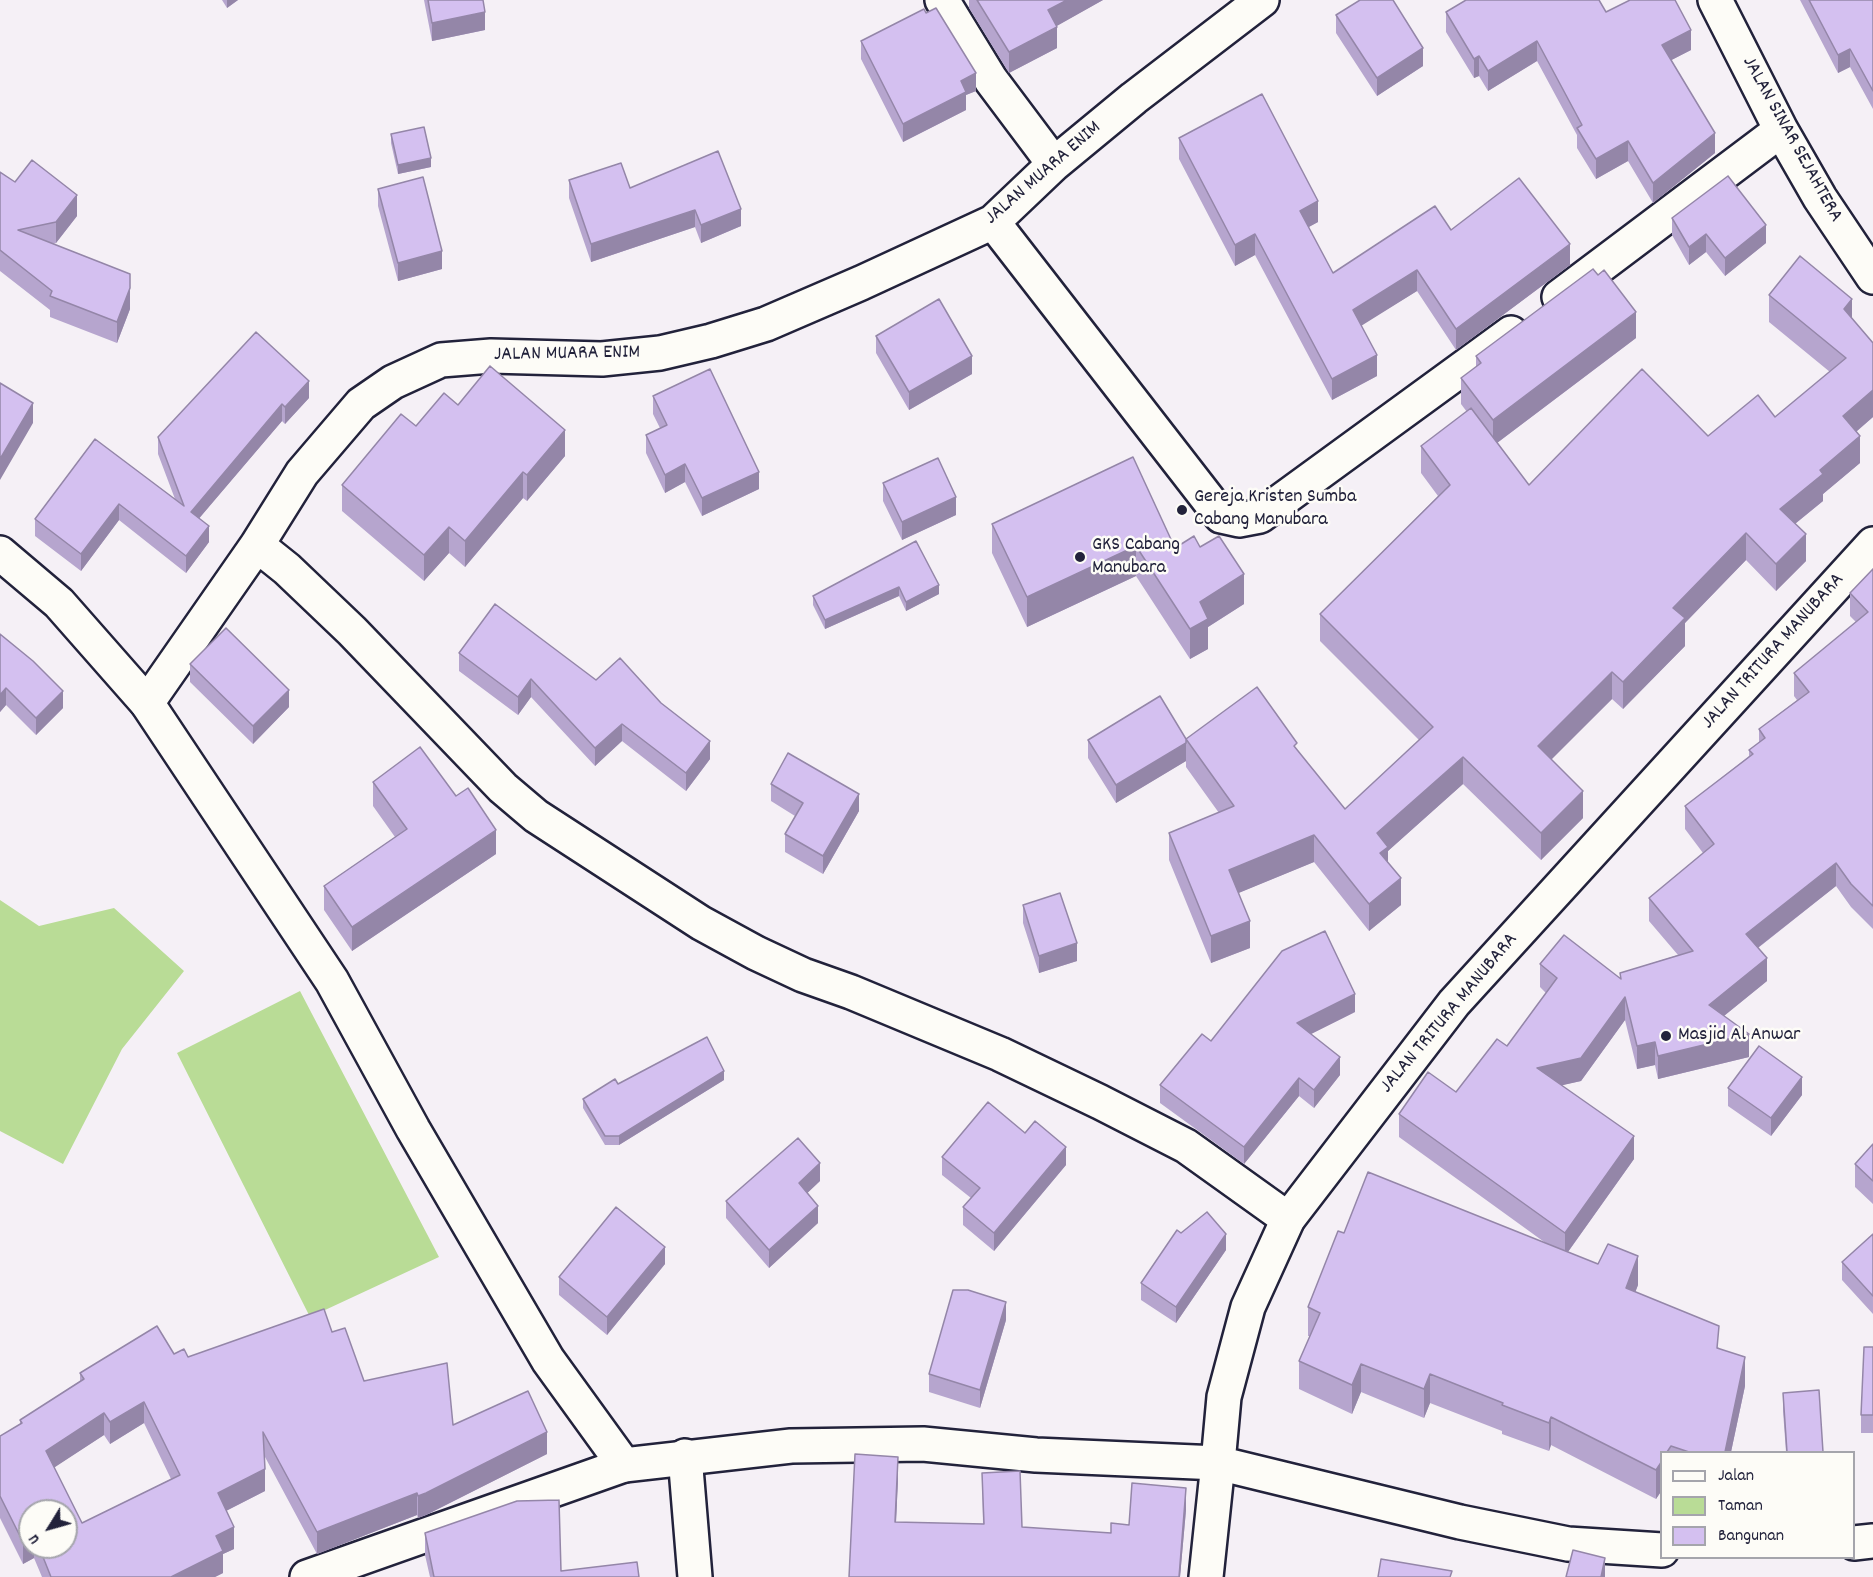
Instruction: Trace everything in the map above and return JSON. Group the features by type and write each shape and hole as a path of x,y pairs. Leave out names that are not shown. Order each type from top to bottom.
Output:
{"street":[{"path":"942,0 991,80 1054,164"},
{"name":"JALAN MUARA ENIM","path":"147,703 257,545 302,473 361,404 418,368 441,360 491,356 602,359 660,353 711,342 766,324 993,222 1054,164 1134,98 1262,0"},
{"name":"JALAN SINAR SEJAHTERA","path":"1715,0 1781,130 1820,198 1873,277"},
{"path":"993,222 1221,516 1239,520 1260,516 1484,354 1781,130"},
{"name":"JALAN TRITURA MANUBARA","path":"1206,1577 1224,1397 1248,1307 1288,1219 1454,1003 1873,544"},
{"path":"257,545 287,569 352,631 503,788 536,816 701,923 756,953 803,975 851,992 1000,1053 1100,1102 1186,1146 1288,1219"},
{"path":"0,553 59,603 147,703 332,981 413,1129 548,1360 624,1465"},
{"path":"307,1577 624,1465 685,1456 791,1446 923,1444 1036,1455 1218,1463 1460,1522 1568,1544 1660,1550"},
{"path":"685,1456 695,1577"},
{"path":"1855,1543 1873,1541"}],"green space":[{"path":"0,900 39,926 114,908 184,971 122,1049 63,1164 0,1131"},
{"path":"300,991 439,1257 310,1317 177,1053"}],"building":[{"path":"428,0 483,0 485,12 432,23"},
{"path":"977,0 1067,0 1048,10 1057,27 1009,52"},
{"path":"1360,0 1393,0 1423,48 1377,78 1336,15"},
{"path":"1466,0 1599,0 1606,12 1630,0 1675,0 1691,30 1662,45 1715,133 1653,183 1628,141 1596,159 1577,128 1582,125 1537,41 1488,71 1479,56 1474,59 1446,12"},
{"path":"1809,0 1873,0 1873,91 1850,49 1838,55"},
{"path":"936,8 976,73 961,81 966,92 903,124 861,41 924,9 926,13"},
{"path":"1262,94 1318,201 1300,211 1333,273 1435,206 1451,230 1519,178 1570,244 1456,329 1417,270 1353,310 1377,355 1332,379 1255,234 1235,245 1179,138"},
{"path":"424,127 431,158 398,165 391,134"},
{"path":"718,151 741,209 701,225 695,210 591,244 569,180 621,163 630,188"},
{"path":"32,160 77,195 56,222 18,230 130,274 130,288 117,322 50,296 52,291 0,250 0,172 15,182"},
{"path":"1728,176 1766,225 1725,258 1706,234 1689,247 1672,218"},
{"path":"423,177 442,251 398,263 378,189"},
{"path":"1800,256 1852,299 1844,309 1873,343 1873,390 1843,416 1860,436 1820,470 1823,474 1780,509 1806,534 1776,564 1746,533 1673,608 1685,618 1623,682 1612,672 1538,746 1583,791 1541,833 1463,757 1377,833 1388,847 1380,853 1401,878 1369,904 1314,835 1229,870 1250,921 1211,936 1169,833 1234,806 1186,739 1257,687 1297,743 1294,746 1345,809 1433,727 1320,614 1450,485 1421,446 1471,408 1529,485 1642,369 1708,436 1758,395 1775,417 1846,358 1769,295"},
{"path":"1593,269 1598,275 1604,270 1636,312 1493,420 1461,378 1481,363 1476,356"},
{"path":"939,299 972,356 909,392 876,336"},
{"path":"256,332 309,381 285,407 282,404 191,512 209,526 186,556 119,504 81,554 35,519 95,439 184,506 158,437"},
{"path":"490,366 565,430 527,475 523,472 465,541 449,527 424,555 342,485 401,414 416,426 444,393 458,405"},
{"path":"710,369 759,472 702,498 685,464 665,475 646,435 667,425 653,396"},
{"path":"0,383 33,403 0,459"},
{"path":"1133,457 1175,548 1194,536 1200,547 1219,536 1244,574 1200,602 1208,619 1190,629 1136,546 1027,597 992,524"},
{"path":"938,458 956,497 902,522 883,483"},
{"path":"916,541 939,585 906,602 899,587 825,620 813,596"},
{"path":"1873,569 1873,906 1851,884 1836,863 1746,934 1767,958 1709,1005 1749,1034 1658,1056 1655,1042 1637,1046 1625,997 1581,1058 1537,1068 1634,1136 1565,1233 1399,1114 1428,1072 1456,1092 1497,1039 1507,1046 1557,978 1540,964 1564,935 1621,979 1620,973 1693,951 1649,898 1714,844 1685,806 1753,754 1749,750 1765,738 1759,729 1809,692 1794,673 1868,612 1850,593"},
{"path":"495,604 596,680 620,658 661,703 710,741 686,773 622,724 595,748 531,679 518,697 459,653"},
{"path":"226,628 289,690 253,726 190,664"},
{"path":"0,634 33,661 63,691 36,718 6,688 0,695"},
{"path":"1160,696 1186,739 1186,743 1116,785 1088,740"},
{"path":"420,747 456,796 468,788 496,830 352,927 324,886 407,829 373,782"},
{"path":"788,753 859,794 823,856 785,834 803,803 771,784"},
{"path":"1060,893 1077,943 1039,956 1023,905"},
{"path":"1325,931 1355,994 1297,1023 1340,1057 1314,1090 1299,1078 1244,1147 1160,1085 1202,1034 1211,1041 1282,951"},
{"path":"707,1037 724,1071 619,1136 605,1136 583,1099 615,1079 618,1084"},
{"path":"1759,1046 1802,1077 1771,1118 1728,1088"},
{"path":"988,1102 1025,1133 1035,1121 1066,1147 994,1233 963,1207 980,1188 942,1157"},
{"path":"798,1138 820,1163 799,1183 818,1206 769,1250 726,1201"},
{"path":"1873,1144 1873,1181 1855,1164"},
{"path":"1368,1172 1598,1264 1608,1244 1638,1256 1626,1288 1719,1326 1717,1348 1745,1357 1725,1451 1686,1451 1671,1446 1668,1451 1660,1451 1660,1464 1656,1470 1551,1417 1549,1423 1430,1374 1424,1389 1361,1364 1352,1385 1299,1361 1320,1313 1308,1307 1338,1231 1344,1233"},
{"path":"616,1207 665,1247 607,1317 559,1277"},
{"path":"1207,1212 1226,1234 1176,1307 1141,1283 1177,1230 1181,1233"},
{"path":"1873,1234 1873,1296 1842,1262"},
{"path":"953,1290 968,1290 1006,1302 980,1390 929,1374"},
{"path":"324,1309 332,1332 345,1328 364,1381 447,1363 453,1425 528,1391 547,1432 426,1493 418,1496 417,1493 317,1532 263,1432 265,1469 218,1493 234,1527 216,1536 223,1551 171,1577 51,1577 44,1559 78,1559 78,1515 82,1523 180,1475 144,1402 110,1422 104,1413 46,1451 70,1499 18,1499 18,1532 0,1496 0,1436 22,1423 20,1420 84,1379 80,1373 157,1326 174,1354 184,1349 188,1357"},
{"path":"1864,1347 1873,1347 1873,1415 1861,1415"},
{"path":"1819,1390 1823,1451 1787,1451 1783,1393"},
{"path":"855,1454 898,1457 895,1522 984,1524 982,1473 1020,1471 1022,1527 1111,1533 1111,1523 1129,1525 1132,1483 1186,1488 1179,1577 849,1577"},
{"path":"559,1500 561,1571 637,1562 639,1577 434,1577 425,1533 517,1501"},
{"path":"1573,1550 1605,1558 1601,1577 1566,1577"},
{"path":"1381,1559 1452,1571 1450,1577 1378,1577"}],"place":[{"name":"Gereja Kristen Sumba Cabang Manubara","path":"1182,510"},
{"name":"GKS Cabang Manubara","path":"1080,557"},
{"name":"Masjid Al Anwar","path":"1666,1036"}]}
